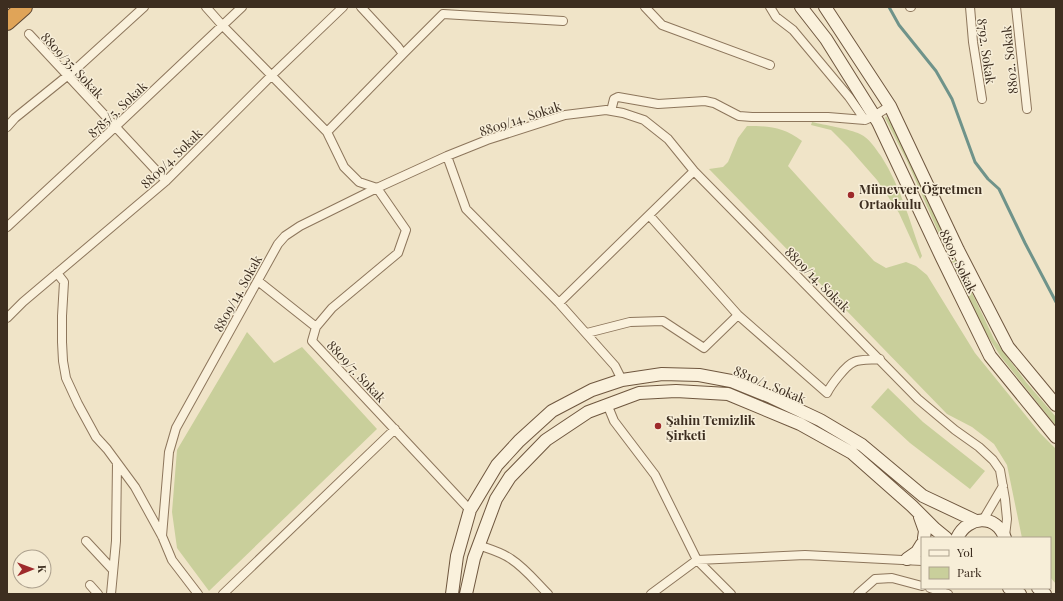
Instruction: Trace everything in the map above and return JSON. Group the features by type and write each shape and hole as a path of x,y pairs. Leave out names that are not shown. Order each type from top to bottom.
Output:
{"highway":[{"path":"7,22 24,7"}],"street":[{"path":"7,127 15,118 67,76 144,7"},
{"path":"206,7 327,132 344,167 359,182 377,188 406,230 398,253 332,308 316,327 258,281"},
{"name":"8785/5. Sokak","path":"7,227 116,127 242,7"},
{"name":"8809/4. Sokak","path":"7,318 23,302 166,181 272,75 343,7"},
{"path":"361,7 403,54"},
{"path":"645,7 662,25 770,65"},
{"path":"770,7 776,17 793,30 849,97 869,118"},
{"name":"8809. Sokak","path":"801,7 826,39 869,118 990,356 1056,437"},
{"name":"8809. Sokak","path":"825,7 890,106 958,250 1008,346 1056,405"},
{"name":"8792. Sokak","path":"970,7 973,42 982,99"},
{"name":"8802. Sokak","path":"1016,7 1027,109"},
{"path":"327,132 443,14 563,21"},
{"name":"8809/35. Sokak","path":"29,34 166,181"},
{"path":"611,111 614,99 618,97 658,104 705,101 714,103 739,116 746,117 822,116 869,118 890,106"},
{"name":"8809/14. Sokak","path":"162,536 169,452 176,428 278,244 285,236 300,226 377,188 447,156 487,140 565,115 606,110 623,113 644,120 668,139 694,171 918,399 955,430 979,447 993,460 1000,470 1003,486 1008,519 1005,537"},
{"path":"447,156 466,209 559,302 615,366 622,380"},
{"path":"559,302 694,171"},
{"path":"650,215 738,316 827,393 830,386 841,373 854,362 880,360"},
{"path":"57,273 64,282 62,342 66,378 96,437 135,487 162,536 172,560 198,594"},
{"path":"586,334 630,322 663,321 704,348 738,316"},
{"name":"8809/7. Sokak","path":"316,327 312,340 470,510"},
{"name":"8810/1. Sokak","path":"450,592 457,556 470,510 497,465 519,441 552,411 592,390 622,380 662,374 699,375 731,381 771,397 820,420 862,445 923,496 980,520 994,524 999,527 1005,537"},
{"name":"8810/1. Sokak","path":"466,594 478,545 496,498 510,477 546,440 588,412 639,393 676,391 728,394 800,424 852,453 918,512 934,529 945,537"},
{"path":"607,404 614,421 655,475 697,560 731,594"},
{"path":"223,594 395,429"},
{"path":"110,594 116,541 117,463"},
{"path":"958,537 964,527 980,520 1003,486"},
{"path":"918,512 925,531 924,537"},
{"path":"86,541 113,570"},
{"path":"478,545 510,558 548,594"},
{"path":"651,594 697,560 805,555 917,560 917,552 921,546"},
{"path":"858,594 875,579 892,578 921,586"},
{"path":"90,586 98,594"},
{"path":"933,589 948,594"},
{"path":"1011,589 1020,594"}],"green space":[{"path":"886,116 896,131 948,243 944,245 907,161 885,118"},
{"path":"812,122 856,132 866,138 874,147 888,168 900,192 922,256 920,259 899,213 877,180 831,130 811,125"},
{"path":"747,126 763,126 782,130 802,141 788,166 874,261 886,268 906,262 916,266 927,275 975,353 1040,433 1056,449 1056,584 1051,578 1051,537 1022,537 1007,465 994,444 972,427 947,414 709,169 723,167 728,162 738,138"},
{"path":"956,259 994,339 1026,382 1056,417 1056,426 1001,357 982,327 952,261"},
{"path":"247,332 274,363 302,347 377,429 209,591 177,548 172,512 177,450"},
{"path":"888,388 923,422 985,471 970,489 910,443 871,407"}],"waterway":[{"path":"889,7 899,25 936,71 952,99 975,162 988,179 999,189 1056,302"}],"place":[{"name":"Münevver Öğretmen Ortaokulu","path":"851,195"},
{"name":"Şahin Temizlik Şirketi","path":"658,426"}]}
